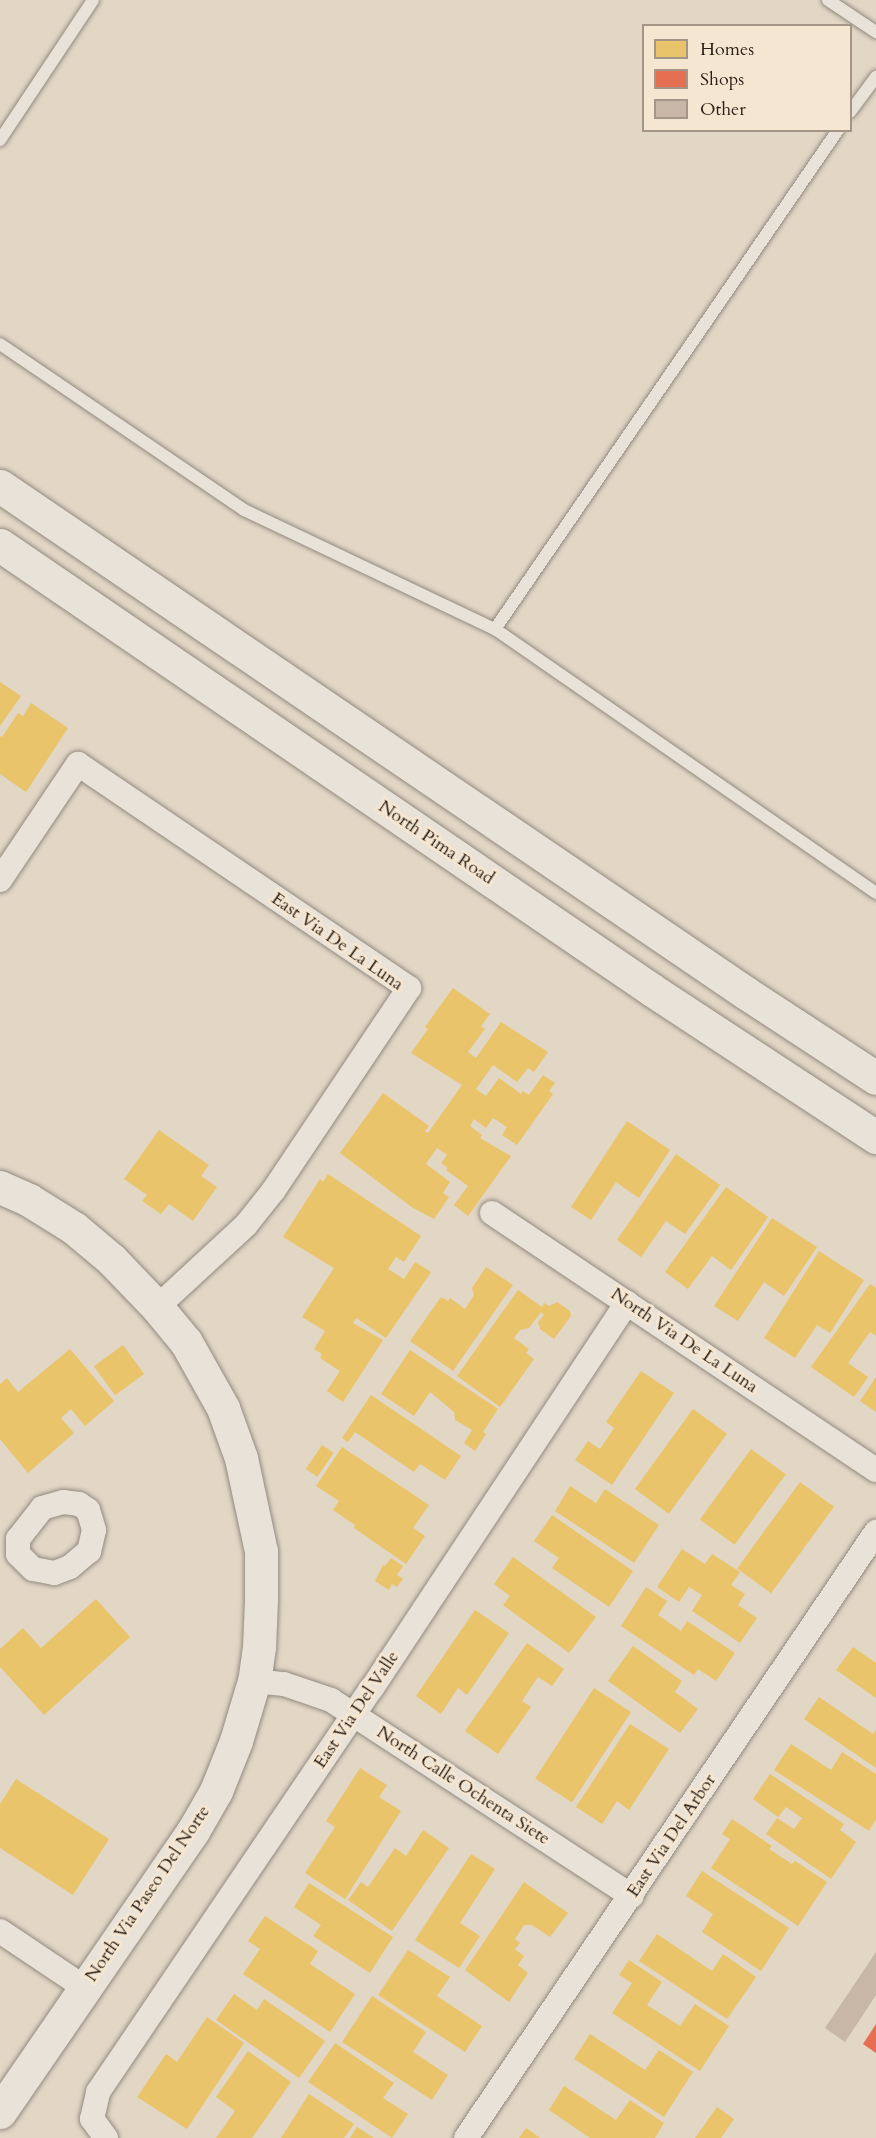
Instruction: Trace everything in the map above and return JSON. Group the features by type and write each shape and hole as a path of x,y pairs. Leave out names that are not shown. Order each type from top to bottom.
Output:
{"main road":[{"path":"0,486 746,993 876,1078"},
{"name":"North Pima Road","path":"0,545 652,990 876,1137"},
{"name":"North Via Paseo Del Norte","path":"0,1187 29,1200 74,1228 111,1259 157,1307 186,1342 223,1408 241,1458 261,1551 259,1647 254,1681 236,1741 216,1791 193,1831 0,2112"}],"street":[{"name":"East Via De La Luna","path":"0,880 78,764 409,988 273,1191 246,1225 157,1307"},
{"name":"North Via De La Luna","path":"492,1213 876,1470"},
{"name":"East Via Del Valle","path":"99,2128 98,2092 354,1715 627,1303"},
{"name":"East Via Del Arbor","path":"466,2138 632,1896 876,1532"},
{"name":"North Calle Ochenta Siete","path":"254,1681 284,1684 331,1700 632,1896"},
{"path":"0,1931 85,1988"}],"lane":[{"path":"0,140 93,0"},
{"path":"828,0 876,32"},
{"path":"852,109 876,77"},
{"path":"495,629 837,132"},
{"path":"0,344 243,510 495,629 876,893"}],"building: Homes":[{"path":"0,682 21,696 0,726"},
{"path":"31,703 68,728 26,792 0,774 0,736 2,737 18,713 23,716"},
{"path":"453,988 490,1014 481,1026 485,1029 468,1052 476,1058 501,1022 548,1052 534,1072 528,1068 517,1082 493,1065 476,1089 486,1096 499,1078 521,1094 523,1091 529,1095 543,1075 555,1083 549,1091 553,1094 517,1145 502,1135 507,1127 493,1118 486,1128 474,1119 470,1126 482,1135 480,1138 511,1156 468,1216 454,1205 468,1186 446,1170 448,1168 441,1163 447,1155 437,1148 426,1164 450,1182 443,1193 449,1197 434,1219 413,1208 340,1153 383,1093 429,1126 425,1131 428,1133 462,1085 411,1053 428,1029 425,1027"},
{"path":"627,1121 670,1150 639,1198 616,1182 591,1220 571,1207"},
{"path":"159,1130 209,1165 201,1176 217,1187 193,1221 169,1204 161,1214 142,1201 147,1195 124,1179"},
{"path":"676,1154 720,1185 685,1234 666,1221 641,1257 617,1240"},
{"path":"328,1174 421,1236 404,1262 396,1257 388,1269 404,1279 415,1262 431,1272 386,1338 356,1318 353,1323 383,1340 343,1402 327,1391 340,1371 320,1358 322,1354 314,1349 325,1331 302,1317 334,1268 283,1237 320,1179 323,1182"},
{"path":"726,1187 768,1217 731,1270 712,1256 688,1289 665,1272"},
{"path":"772,1218 817,1247 784,1296 764,1282 738,1321 714,1306"},
{"path":"819,1251 864,1280 830,1333 817,1325 795,1358 764,1338"},
{"path":"486,1267 513,1285 453,1371 410,1341 441,1297 448,1301 450,1298 465,1309 474,1295 472,1288"},
{"path":"870,1284 876,1288 876,1336 870,1332 848,1363 868,1377 854,1397 811,1367"},
{"path":"518,1290 542,1307 544,1303 549,1306 557,1302 570,1311 571,1316 554,1339 540,1329 538,1322 544,1315 541,1312 529,1328 520,1330 514,1338 529,1349 526,1353 534,1359 500,1407 457,1376"},
{"path":"123,1345 144,1374 115,1395 94,1366"},
{"path":"70,1349 114,1401 85,1426 71,1409 61,1418 74,1433 28,1473 0,1439 0,1384 7,1378 18,1392"},
{"path":"410,1350 498,1409 483,1432 486,1434 475,1451 464,1443 472,1430 455,1420 454,1412 430,1392 414,1416 381,1394"},
{"path":"641,1371 674,1393 612,1485 575,1460 588,1441 600,1449 614,1428 606,1422"},
{"path":"876,1377 876,1412 860,1401"},
{"path":"371,1395 461,1456 445,1480 420,1464 414,1472 355,1432 348,1442 342,1438"},
{"path":"693,1409 727,1434 669,1514 635,1489"},
{"path":"322,1445 334,1453 317,1477 306,1469"},
{"path":"342,1447 429,1505 413,1528 425,1536 406,1564 354,1528 355,1525 333,1510 339,1501 316,1486"},
{"path":"751,1449 786,1474 735,1545 700,1519"},
{"path":"800,1482 834,1507 771,1593 737,1569"},
{"path":"570,1486 596,1503 605,1489 659,1525 634,1563 555,1511"},
{"path":"552,1515 633,1571 609,1607 552,1568 559,1558 534,1541"},
{"path":"682,1549 705,1564 712,1554 740,1572 731,1585 745,1594 738,1605 757,1618 740,1643 692,1611 702,1595 689,1587 679,1602 657,1587"},
{"path":"513,1557 596,1617 569,1653 503,1605 510,1596 494,1584"},
{"path":"391,1558 403,1566 397,1575 403,1579 397,1587 392,1584 389,1590 375,1581 383,1565 385,1566"},
{"path":"646,1587 667,1601 658,1615 681,1631 687,1621 735,1653 716,1681 698,1669 694,1675 621,1626"},
{"path":"96,1599 130,1637 44,1715 0,1667 0,1649 23,1628 41,1648"},
{"path":"475,1610 509,1633 467,1695 458,1688 441,1714 416,1696"},
{"path":"527,1643 564,1669 552,1686 538,1677 522,1701 531,1707 498,1754 465,1731"},
{"path":"633,1646 682,1681 675,1692 698,1709 680,1733 608,1681"},
{"path":"853,1647 876,1663 876,1698 836,1670"},
{"path":"594,1688 631,1712 572,1803 535,1779"},
{"path":"819,1697 873,1734 876,1729 876,1768 804,1719"},
{"path":"630,1724 669,1749 629,1810 617,1801 602,1824 576,1807"},
{"path":"791,1744 831,1770 842,1752 876,1774 876,1819 869,1831 774,1770"},
{"path":"360,1768 387,1785 379,1797 401,1811 345,1899 305,1873 335,1827 326,1821"},
{"path":"770,1774 844,1824 840,1830 856,1842 831,1879 766,1834 777,1818 794,1829 802,1818 786,1807 778,1817 753,1799"},
{"path":"16,1779 109,1839 73,1895 0,1848 0,1804"},
{"path":"732,1819 772,1846 769,1849 792,1864 795,1861 827,1882 798,1926 711,1868 730,1839 722,1834"},
{"path":"423,1830 449,1848 392,1931 348,1900 361,1882 368,1887 395,1848 406,1856"},
{"path":"471,1854 495,1869 460,1923 480,1936 459,1968 415,1940"},
{"path":"702,1871 789,1928 761,1971 702,1932 713,1914 686,1896"},
{"path":"524,1882 568,1913 550,1937 532,1925 524,1925 515,1939 520,1943 515,1949 524,1956 518,1965 528,1973 509,2002 465,1970"},
{"path":"309,1883 393,1937 370,1973 313,1936 321,1925 294,1907"},
{"path":"265,1916 318,1951 310,1964 355,1994 330,2032 243,1974 260,1949 248,1941"},
{"path":"657,1934 712,1971 723,1954 756,1977 727,2019 639,1961"},
{"path":"408,1950 450,1977 437,1996 482,2026 465,2052 378,1995"},
{"path":"629,1960 662,1982 647,2005 680,2026 695,2004 729,2026 700,2071 612,2013 632,1983 619,1975"},
{"path":"234,1994 257,2010 264,1999 325,2041 299,2078 216,2020"},
{"path":"372,1996 426,2032 413,2052 448,2075 432,2100 342,2042"},
{"path":"207,2017 244,2043 187,2129 137,2097 166,2054 177,2062"},
{"path":"590,2034 645,2070 659,2050 693,2072 664,2117 574,2059"},
{"path":"335,2043 394,2083 383,2098 408,2114 392,2138 308,2082"},
{"path":"248,2051 291,2082 252,2138 216,2138 235,2111 216,2097"},
{"path":"564,2086 616,2120 630,2100 664,2123 655,2138 590,2138 549,2110"},
{"path":"309,2094 354,2124 344,2138 281,2138"},
{"path":"717,2107 734,2119 721,2138 695,2138"},
{"path":"357,2127 374,2138 350,2138"},
{"path":"526,2128 540,2138 519,2138"}],"building: Shops":[{"path":"876,2024 876,2053 863,2044"}],"building: Other":[{"path":"876,1952 876,1995 845,2042 825,2028"}]}
